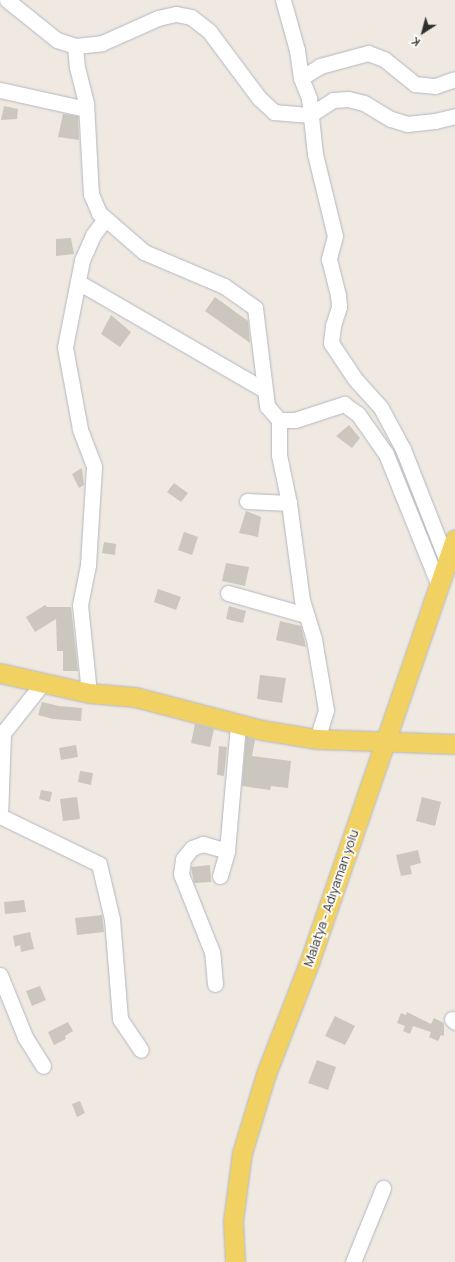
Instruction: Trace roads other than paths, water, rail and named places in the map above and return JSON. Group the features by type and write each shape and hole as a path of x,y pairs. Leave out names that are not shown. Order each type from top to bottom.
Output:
{"main road":[{"name":"Malatya - Adıyaman yolu","path":"235,1262 233,1221 242,1153 266,1074 309,963 440,588 447,561 455,539"},
{"path":"0,673 42,684 89,693 135,697 238,724 317,739 455,744"}],"street":[{"path":"7,0 57,40 75,46 102,43 158,18 176,14 191,17 209,31 259,98 274,112 310,115 333,100 348,99 364,103 391,119 407,124 435,121 455,116"},
{"path":"283,0 297,50 301,78 310,98 310,115 315,154 335,236 329,259 338,295 339,307 332,326 331,343 354,379 381,408 403,449 447,561"},
{"path":"75,46 86,109 91,194 99,213 144,252 224,286 255,308 264,390 267,406 279,420 279,455 289,503 302,600 314,639 326,710 317,739"},
{"path":"301,78 320,66 368,53 384,59 415,84 435,86 455,79"},
{"path":"0,90 86,109"},
{"path":"89,693 80,605 88,565 94,466 80,429 65,347 82,260 93,236 105,219"},
{"path":"78,282 264,390"},
{"path":"279,420 295,420 344,404 358,414 386,454 440,588"},
{"path":"246,501 289,503"},
{"path":"228,593 306,615"},
{"path":"42,684 3,733 1,752 0,816 99,864 112,920 120,1020 141,1050"},
{"path":"220,876 226,851 238,724"},
{"path":"215,984 212,952 181,874 183,859 192,848 202,844 226,851"},
{"path":"0,975 25,1037 43,1066"},
{"path":"353,1262 383,1188"}]}
